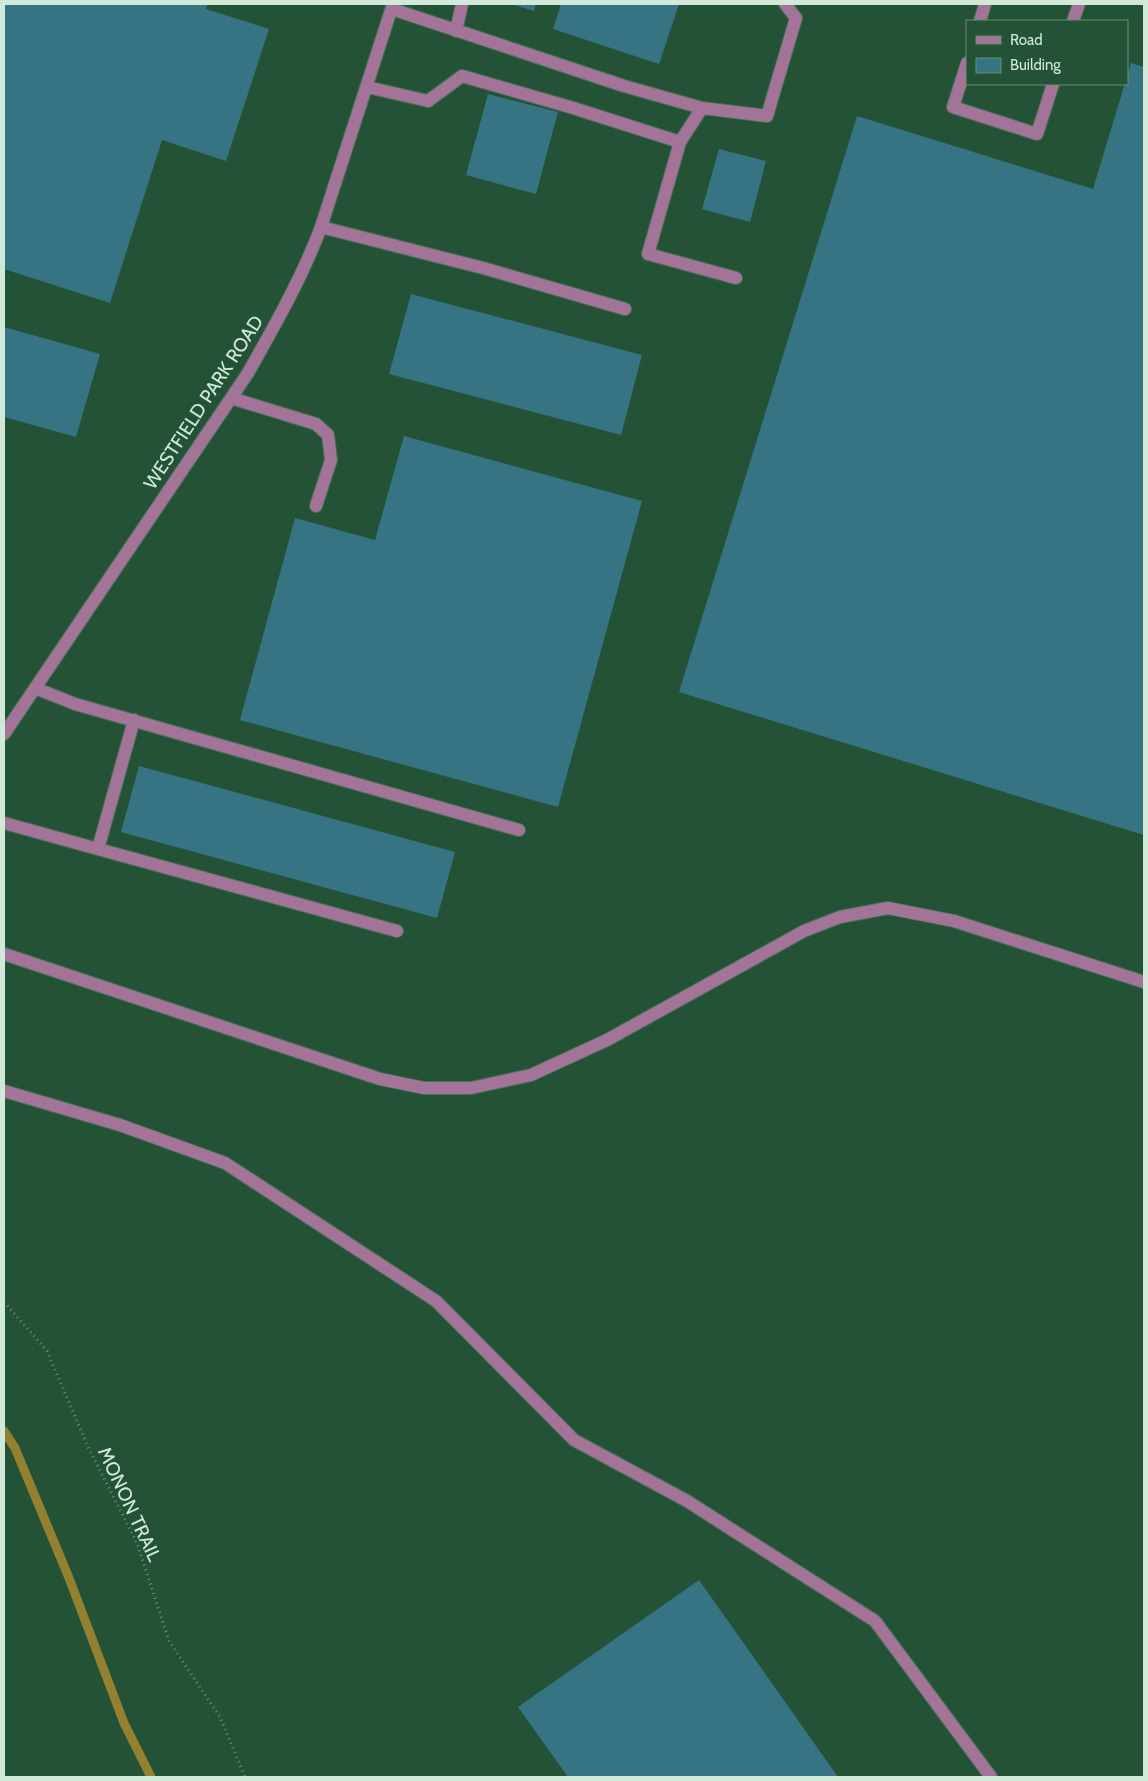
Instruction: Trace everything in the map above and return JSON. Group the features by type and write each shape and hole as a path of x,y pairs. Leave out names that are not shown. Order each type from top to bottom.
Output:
{"street":[{"path":"456,31 462,4"},
{"path":"392,6 456,31 624,86 702,108 767,116 796,18 785,4"},
{"path":"980,20 985,4"},
{"path":"1073,20 1079,4"},
{"name":"WESTFIELD PARK ROAD","path":"4,734 231,398 282,314 309,259 321,227 368,87 392,6"},
{"path":"966,66 953,107 1038,134 1054,85"},
{"path":"368,87 428,101 462,76 570,107 680,142"},
{"path":"702,108 680,142 648,254 736,278"},
{"path":"321,227 483,268 625,309"},
{"path":"231,398 316,424 328,435 331,460 316,506"},
{"path":"35,688 75,704 519,830"},
{"path":"98,850 134,720"},
{"path":"4,823 397,931"},
{"path":"4,954 380,1079 424,1088 471,1088 531,1075 607,1040 804,931 840,917 888,908 954,921 1144,982"},
{"path":"4,1091 120,1125 226,1163 436,1301 574,1440 687,1501 875,1621 990,1777"}],"path":[{"name":"MONON TRAIL","path":"4,1302 47,1351 88,1446 137,1543 169,1641 220,1717 245,1777"}],"building":[{"path":"4,4 208,4 206,9 269,29 226,161 162,140 110,303 4,269"},
{"path":"512,4 536,4 534,11"},
{"path":"561,4 679,4 659,64 553,29"},
{"path":"1131,63 1144,67 1144,835 679,692 857,116 1093,189 1124,85 1128,85 1128,73"},
{"path":"488,94 558,112 536,194 466,175"},
{"path":"719,149 766,161 750,222 702,209"},
{"path":"411,294 642,355 621,435 389,374"},
{"path":"4,327 100,354 76,437 4,417"},
{"path":"404,436 642,501 558,807 240,720 295,518 375,540"},
{"path":"139,766 455,852 437,918 121,832"},
{"path":"699,1580 838,1777 568,1777 518,1707"}],"waterway":[{"path":"4,1431 15,1448 69,1578 124,1723 151,1777"}]}
